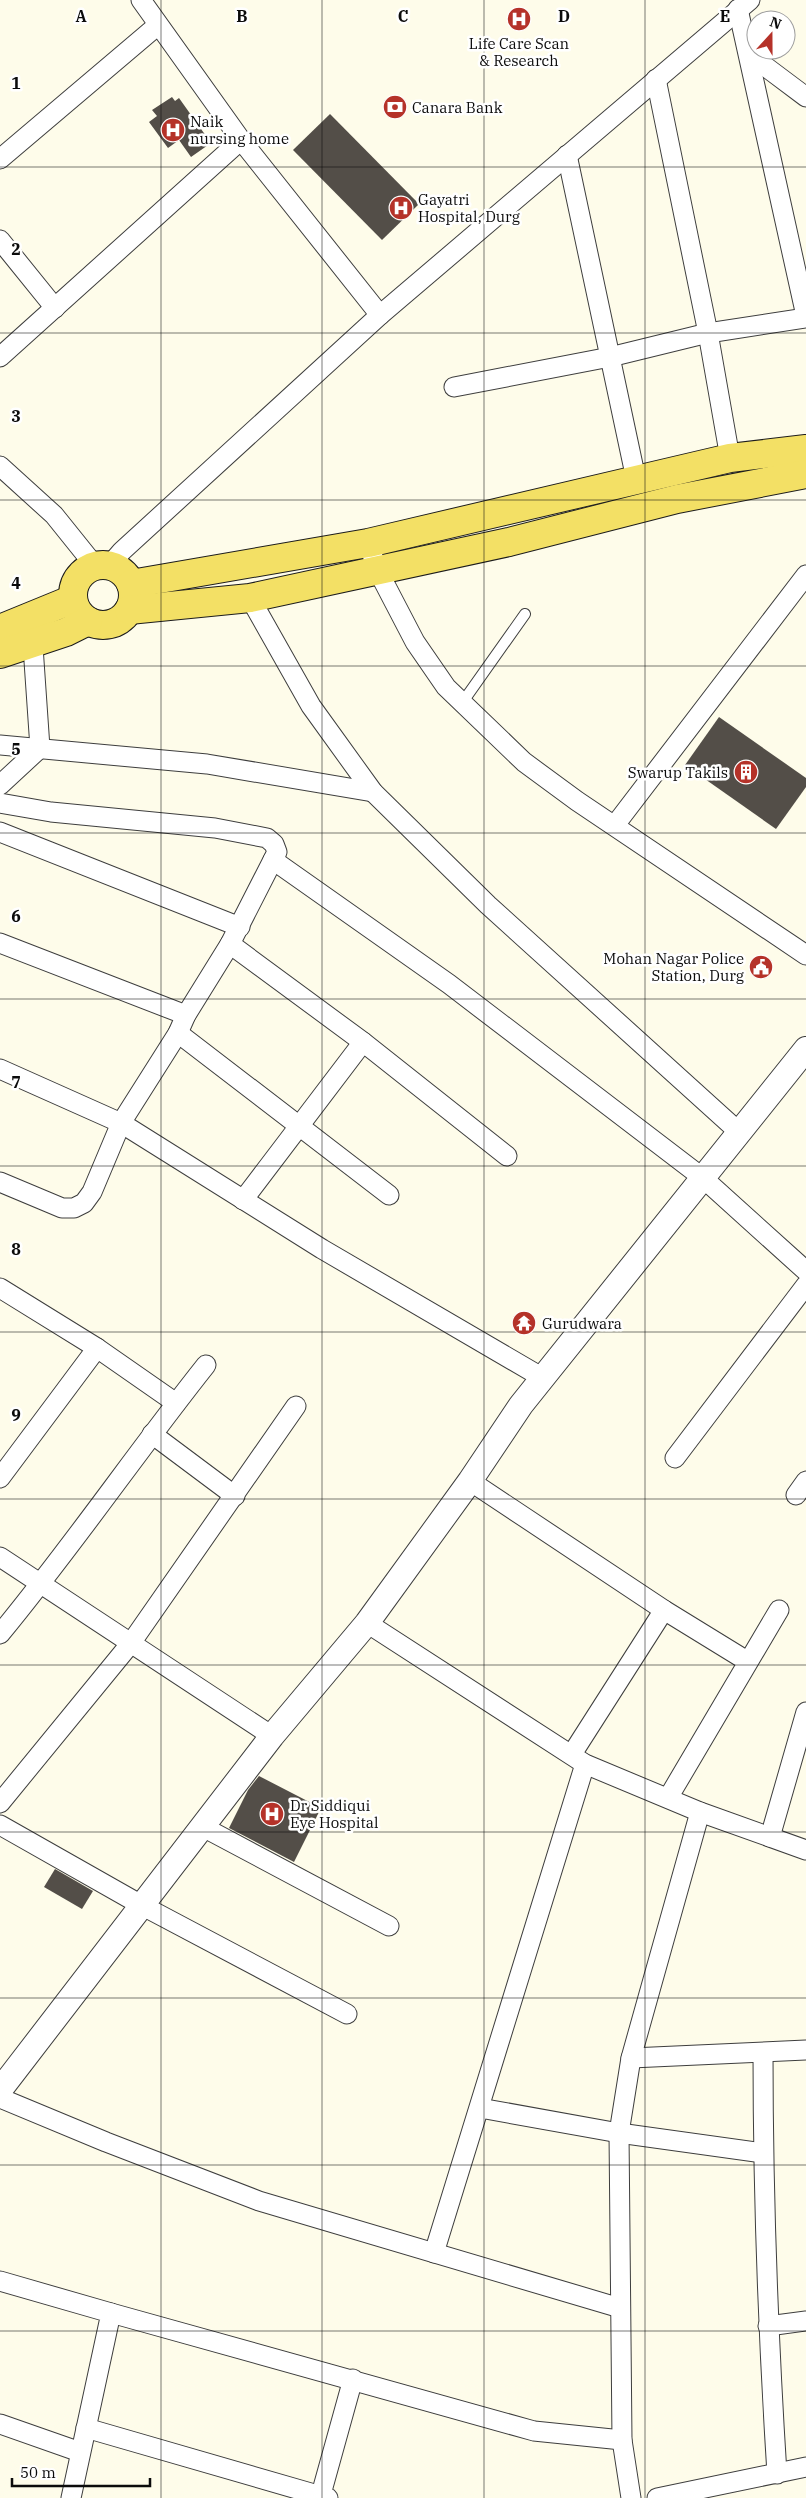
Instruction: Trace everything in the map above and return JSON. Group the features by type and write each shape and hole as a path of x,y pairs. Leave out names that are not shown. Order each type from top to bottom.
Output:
{"main road":[{"path":"131,584 368,543 730,458 806,449"},
{"path":"129,610 250,598 509,542 677,499 806,474"},
{"path":"102,566 122,572 131,584 133,597 129,610 123,618 106,625 80,610 74,585 82,573 102,566"},
{"path":"0,629 31,628 80,610"},
{"path":"0,654 31,628"}],"street":[{"path":"141,0 241,140 380,315"},
{"path":"744,5 746,22"},
{"path":"0,466 54,515 102,566 122,551 380,315 744,5"},
{"path":"0,159 158,25"},
{"path":"454,387 610,357 708,333 806,317 751,60"},
{"path":"757,60 806,97"},
{"path":"656,79 708,333 730,458"},
{"path":"3,347 55,308 241,140"},
{"path":"567,155 636,479"},
{"path":"0,240 55,308"},
{"path":"368,543 378,571 414,642 446,687 524,762 577,801 806,955"},
{"path":"615,825 806,575"},
{"path":"250,598 311,706 372,792 488,905 740,1133"},
{"path":"31,628 40,748"},
{"path":"0,745 208,764 372,792"},
{"path":"0,785 40,748"},
{"path":"0,803 50,812 215,828 267,838 274,844 277,852 240,927 186,1015 178,1033 121,1123 92,1192 84,1203 74,1208 62,1208 0,1182"},
{"path":"0,832 240,927"},
{"path":"273,860 449,984 703,1178 806,1271"},
{"path":"0,943 186,1015"},
{"path":"230,944 363,1042 507,1156"},
{"path":"178,1033 300,1125 388,1195"},
{"path":"243,1200 363,1042"},
{"path":"0,2090 272,1736 367,1623 470,1481 522,1405 806,1049"},
{"path":"0,1070 121,1123 322,1249 543,1378"},
{"path":"675,1458 806,1285"},
{"path":"0,1288 96,1348 176,1403"},
{"path":"0,1478 96,1348"},
{"path":"0,1634 42,1584 206,1364"},
{"path":"0,1803 130,1643 235,1496 296,1406"},
{"path":"152,1434 235,1496"},
{"path":"470,1481 664,1610 747,1661"},
{"path":"0,1556 272,1736"},
{"path":"434,2253 480,2108 578,1759 664,1610"},
{"path":"668,1798 747,1661 779,1610"},
{"path":"367,1623 578,1759 700,1812 806,1850"},
{"path":"770,1837 806,1712"},
{"path":"631,2498 622,2440 619,2133 631,2058 700,1812"},
{"path":"0,1825 143,1906 348,2014"},
{"path":"203,1827 390,1926"},
{"path":"631,2058 806,2050"},
{"path":"763,2053 763,2152 768,2326 777,2474"},
{"path":"0,2098 106,2142 259,2201 620,2308"},
{"path":"480,2108 619,2133 763,2152"},
{"path":"0,2281 534,2431 622,2440"},
{"path":"71,2498 111,2313"},
{"path":"768,2326 806,2321"},
{"path":"86,2428 323,2497 353,2379"},
{"path":"0,2424 80,2452"},
{"path":"657,2498 806,2468"}],"lane":[{"path":"462,703 526,614"}],"building":[{"path":"172,97 175,101 179,98 211,143 191,157 179,140 168,148 149,122 157,116 152,110"},
{"path":"330,114 419,204 382,240 293,150"},
{"name":"Swarup Takils","path":"719,717 806,778 806,787 776,829 685,765"},
{"path":"259,1776 321,1808 294,1862 229,1828 248,1790"},
{"path":"55,1869 93,1891 82,1909 44,1887"}],"place":[{"name":"Life Care Scan & Research","path":"519,19"},
{"name":"Canara Bank","path":"395,107"},
{"name":"Naik nursing home","path":"173,130"},
{"name":"Gayatri Hospital, Durg","path":"401,208"},
{"name":"Swarup Takils","path":"746,772"},
{"name":"Mohan Nagar Police Station, Durg","path":"761,967"},
{"name":"Gurudwara","path":"524,1323"},
{"name":"Dr Siddiqui Eye Hospital","path":"272,1814"}]}
